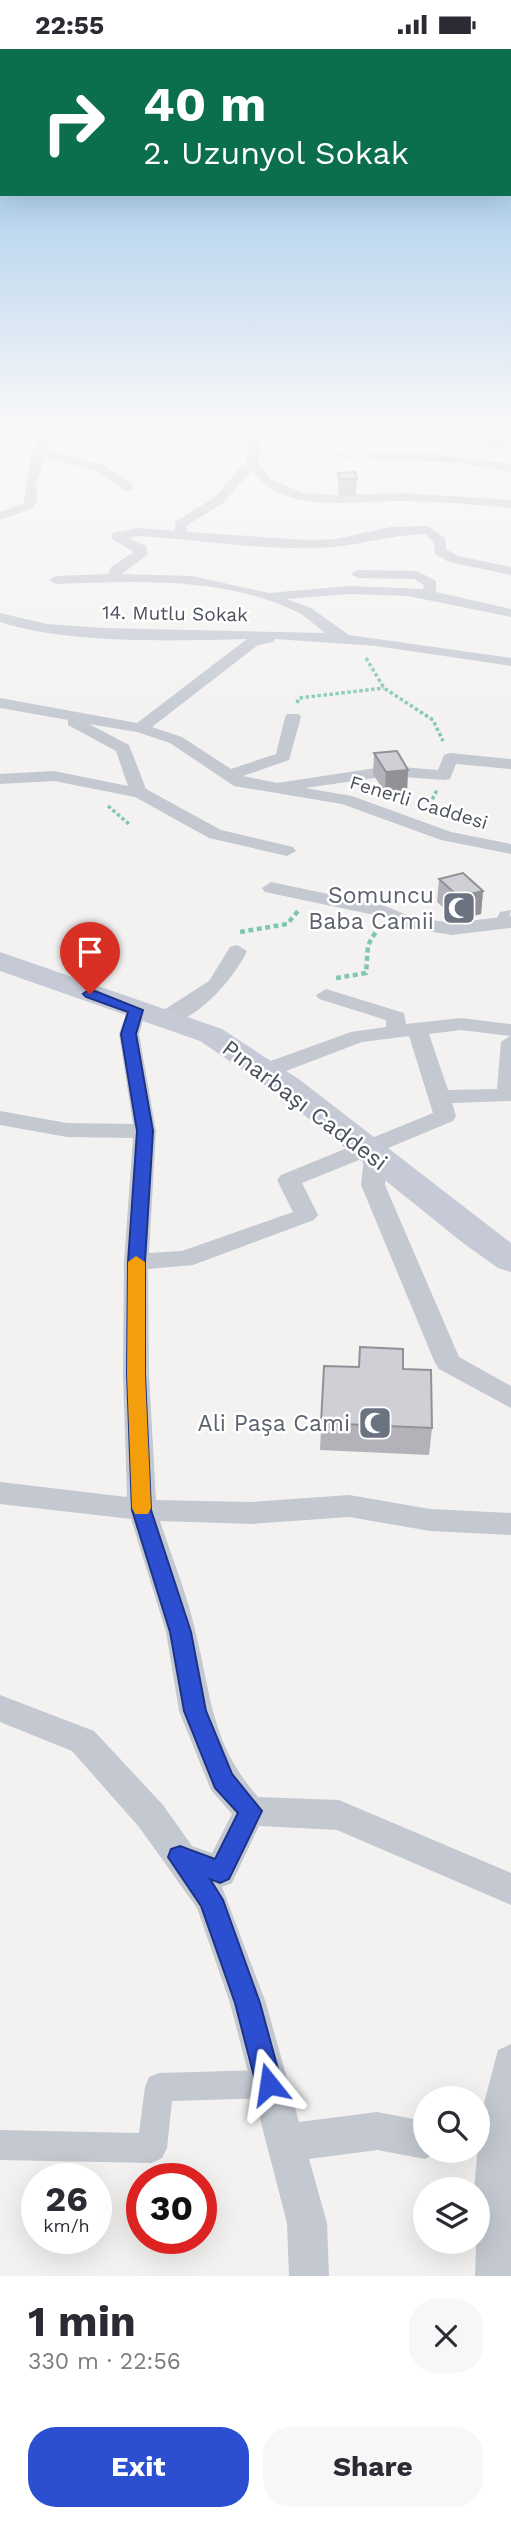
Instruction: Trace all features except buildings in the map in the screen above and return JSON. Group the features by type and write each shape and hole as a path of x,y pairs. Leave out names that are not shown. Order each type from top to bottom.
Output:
{"main road":[{"name":"Pınarbaşı Caddesi","path":"0,961 211,1035 265,1071 475,1235 511,1260"}],"street":[{"path":"181,529 183,535"},
{"path":"114,577 116,570 141,554 141,549 117,536 139,532 316,544 336,543 391,531 428,530 440,541 440,551 454,559 511,571"},
{"path":"358,574 417,575 431,584 428,594"},
{"path":"56,580 114,577 197,582 267,596 316,618 320,625 351,639 511,662"},
{"path":"267,596 324,590 428,594 511,613"},
{"path":"473,604 485,600 511,602"},
{"name":"14. Mutlu Sokak","path":"0,617 18,624 104,632 193,636 294,634 351,639"},
{"path":"140,728 253,642 294,634"},
{"name":"Fenerli Caddesi","path":"3,705 79,715 140,728 176,740 240,782 346,800 420,827 511,849"},
{"path":"51,712 123,748 139,792"},
{"path":"230,775 283,757 293,717"},
{"path":"271,789 297,782 389,771 444,775 450,758 511,764"},
{"path":"0,779 54,776 100,787 139,792 215,834 287,851"},
{"path":"271,888 385,912 408,922 452,929 508,919"},
{"path":"237,951 228,974 205,996 149,1015 129,1034 145,1131 136,1262 136,1374 142,1510 181,1632 195,1711 223,1780 250,1811 339,1815 511,1889"},
{"path":"326,995 397,1017 395,1033"},
{"path":"265,1071 358,1036 461,1024 511,1030"},
{"path":"136,1262 184,1259 306,1215 289,1179 370,1151 445,1116 418,1031"},
{"path":"439,1097 507,1095 511,1042"},
{"path":"0,1118 68,1130 145,1131"},
{"path":"370,1151 373,1185 448,1363 511,1398"},
{"path":"0,1493 142,1510 252,1513 349,1506 430,1520 511,1524"},
{"path":"0,1708 83,1741 151,1816 211,1900 248,2003 307,2223 309,2276"},
{"path":"180,1857 220,1872 250,1811"},
{"path":"490,2141 511,2063"},
{"path":"0,2145 152,2148 159,2087 269,2084"},
{"path":"285,2143 377,2131 413,2138"},
{"path":"488,2163 495,2276"}],"path":[{"path":"374,672 384,688 433,720 450,758"},
{"path":"293,717 299,698 384,688"},
{"path":"420,827 444,775"},
{"path":"237,951 231,933 287,924 303,906 271,888"},
{"path":"326,995 320,987 327,980 366,973 368,944 384,919 408,922"}],"slow traffic":[{"path":"136,1262 136,1374 141,1508"}],"place":[{"name":"Somuncu Baba Camii","path":"459,908"},
{"name":"Ali Paşa Cami","path":"375,1423"}],"route":[{"path":"90,994 136,1010 129,1034 145,1131 136,1262 136,1374 142,1510 181,1632 195,1711 223,1780 250,1811 220,1872 180,1857 211,1900 248,2003 269,2084"}]}
